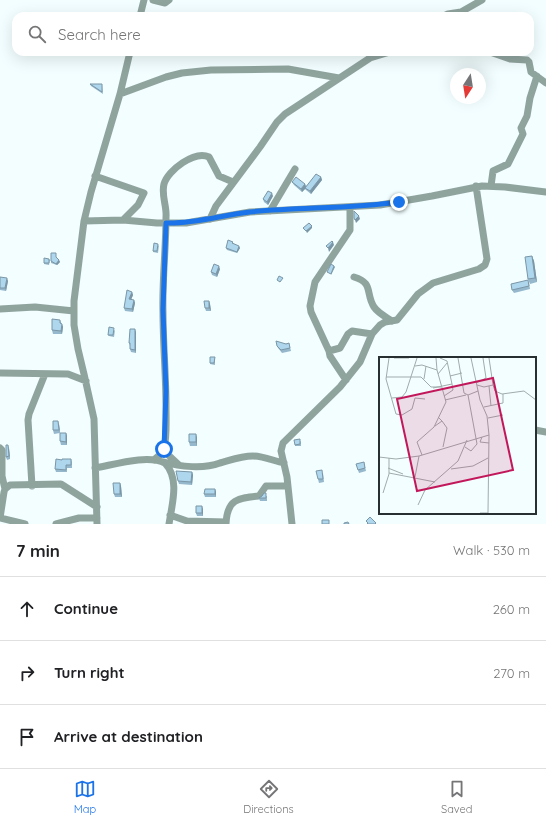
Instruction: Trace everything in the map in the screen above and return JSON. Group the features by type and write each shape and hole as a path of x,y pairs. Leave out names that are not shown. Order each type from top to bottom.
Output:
{"street":[{"path":"141,12 144,0"},
{"path":"153,0 165,3 169,0"},
{"path":"459,12 467,10 482,0"},
{"path":"56,524 79,518 97,521 94,419 78,349 74,325 74,311 84,221 95,176 120,94 129,56"},
{"path":"210,219 214,209 279,119 338,78 370,58 377,56"},
{"path":"501,56 510,59 527,60 529,62 531,72 546,83"},
{"path":"120,94 166,77 182,73 211,70 288,69 338,78"},
{"path":"491,186 493,171 508,164 523,134 521,128 527,116 530,98 537,76"},
{"path":"154,460 164,451 166,413 163,310 166,223 163,195 164,183 172,172 194,156 203,154 209,157 219,176 233,182"},
{"path":"270,211 295,169"},
{"path":"95,176 144,193 138,205 123,220"},
{"path":"292,524 288,486 281,448 283,442 333,395 346,380 360,362 372,334 383,323 398,318 418,294 433,283 485,265 487,259 476,186"},
{"path":"84,221 123,220 186,223 232,215 270,211 350,207 399,202 476,186 491,186 546,192"},
{"path":"346,380 330,356 311,312 310,306 314,285 317,278 350,230 350,207"},
{"path":"354,277 361,279 367,284 371,302 375,309 392,321"},
{"path":"0,309 41,307 74,311"},
{"path":"329,351 340,348 348,334 352,331 372,334"},
{"path":"0,373 68,374 86,381"},
{"path":"32,486 28,420 45,374"},
{"path":"536,430 546,432"},
{"path":"0,448 3,453 2,476 5,489 0,518 25,524"},
{"path":"164,451 179,466"},
{"path":"95,468 128,462 154,460 179,466 197,466 217,464 230,459 254,456 284,463"},
{"path":"163,462 170,470 174,482 169,524"},
{"path":"5,489 10,485 32,486 61,484 97,507"},
{"path":"170,515 187,521 226,523 231,504 246,497 259,496 267,486 288,486"}],"building":[{"path":"90,84 102,84 102,92"},
{"path":"316,174 321,177 310,191 305,188"},
{"path":"296,177 305,184 301,189 292,182"},
{"path":"268,191 272,193 267,202 263,199"},
{"path":"354,211 359,216 355,220 354,218"},
{"path":"309,223 312,226 306,231 303,228"},
{"path":"228,240 239,246 237,252 226,248"},
{"path":"332,241 333,242 328,248 326,246"},
{"path":"154,243 158,244 157,251 153,251"},
{"path":"51,253 56,253 56,257 59,260 56,264 51,261"},
{"path":"532,256 535,278 528,279 525,257"},
{"path":"44,258 49,259 49,263 44,263"},
{"path":"214,264 219,266 216,274 211,272"},
{"path":"331,264 334,266 331,274 327,272"},
{"path":"279,276 283,278 280,282 277,280"},
{"path":"0,277 7,278 5,288 0,288"},
{"path":"528,280 529,286 512,290 511,284"},
{"path":"127,290 132,292 129,299 134,300 132,309 124,308"},
{"path":"204,301 209,301 209,308 205,308"},
{"path":"52,319 60,320 60,323 62,324 61,331 52,330"},
{"path":"109,327 114,328 113,335 108,335"},
{"path":"130,329 135,329 135,350 130,349"},
{"path":"276,341 286,344 289,343 290,348 281,350 277,346"},
{"path":"210,357 215,357 214,363 210,363"},
{"path":"53,421 58,421 59,430 53,430"},
{"path":"60,433 66,433 66,442 60,441"},
{"path":"189,434 196,434 196,442 189,442"},
{"path":"300,439 300,444 295,445 294,440"},
{"path":"6,445 8,445 9,456 6,457"},
{"path":"56,459 71,459 71,465 66,465 66,470 55,469"},
{"path":"364,462 365,468 358,470 356,464"},
{"path":"322,470 323,479 318,479 316,471"},
{"path":"176,471 192,472 191,482 178,481"},
{"path":"113,483 120,483 120,494 114,494"},
{"path":"205,489 215,489 215,494 204,494"},
{"path":"266,493 266,498 259,498 262,496"},
{"path":"196,506 202,506 202,513 196,513"},
{"path":"370,517 376,523 375,524 367,524 368,523 366,521"},
{"path":"322,520 329,520 329,524 322,524"}],"route":[{"path":"164,449 166,391 163,310 166,223 186,223 250,212 334,208 399,202"}]}
